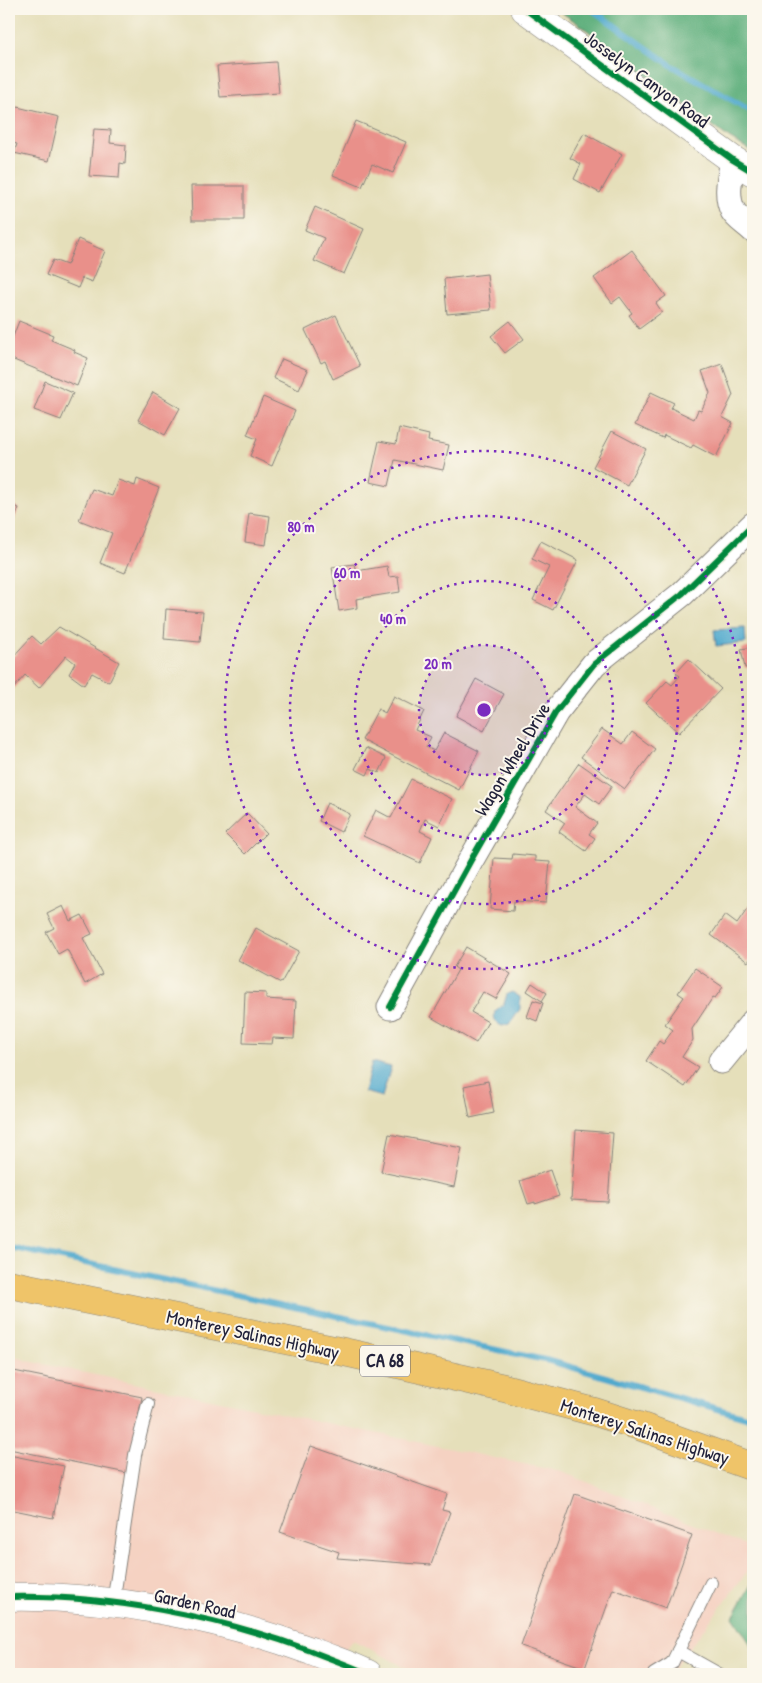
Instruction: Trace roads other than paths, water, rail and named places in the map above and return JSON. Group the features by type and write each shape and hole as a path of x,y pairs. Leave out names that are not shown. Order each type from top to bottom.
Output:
{"highway":[{"name":"Monterey Salinas Highway","path":"9,1284 353,1354 513,1390 586,1409 639,1426 753,1468"}],"street":[{"name":"Josselyn Canyon Road","path":"525,9 743,166"},
{"path":"743,166 729,189 729,201 734,212 753,230"},
{"name":"Wagon Wheel Drive","path":"390,1007 556,712 594,664 682,594 753,525"},
{"path":"721,1060 753,1022"},
{"name":"Garden Road","path":"9,1597 39,1596 132,1605 211,1620 264,1634 368,1674"}],"lane":[{"path":"113,1604 135,1455 148,1404"},
{"path":"654,1674 672,1663 711,1583"},
{"path":"678,1651 719,1674"}],"water":[{"path":"745,628 746,643 716,646 714,630"},
{"path":"512,992 520,997 520,1009 510,1024 502,1026 495,1020 495,1011 504,1004 507,994"},
{"path":"372,1062 391,1067 382,1097 364,1092"}],"waterway":[{"path":"591,9 671,65 753,112"},
{"path":"9,1247 550,1361 753,1419"}]}
